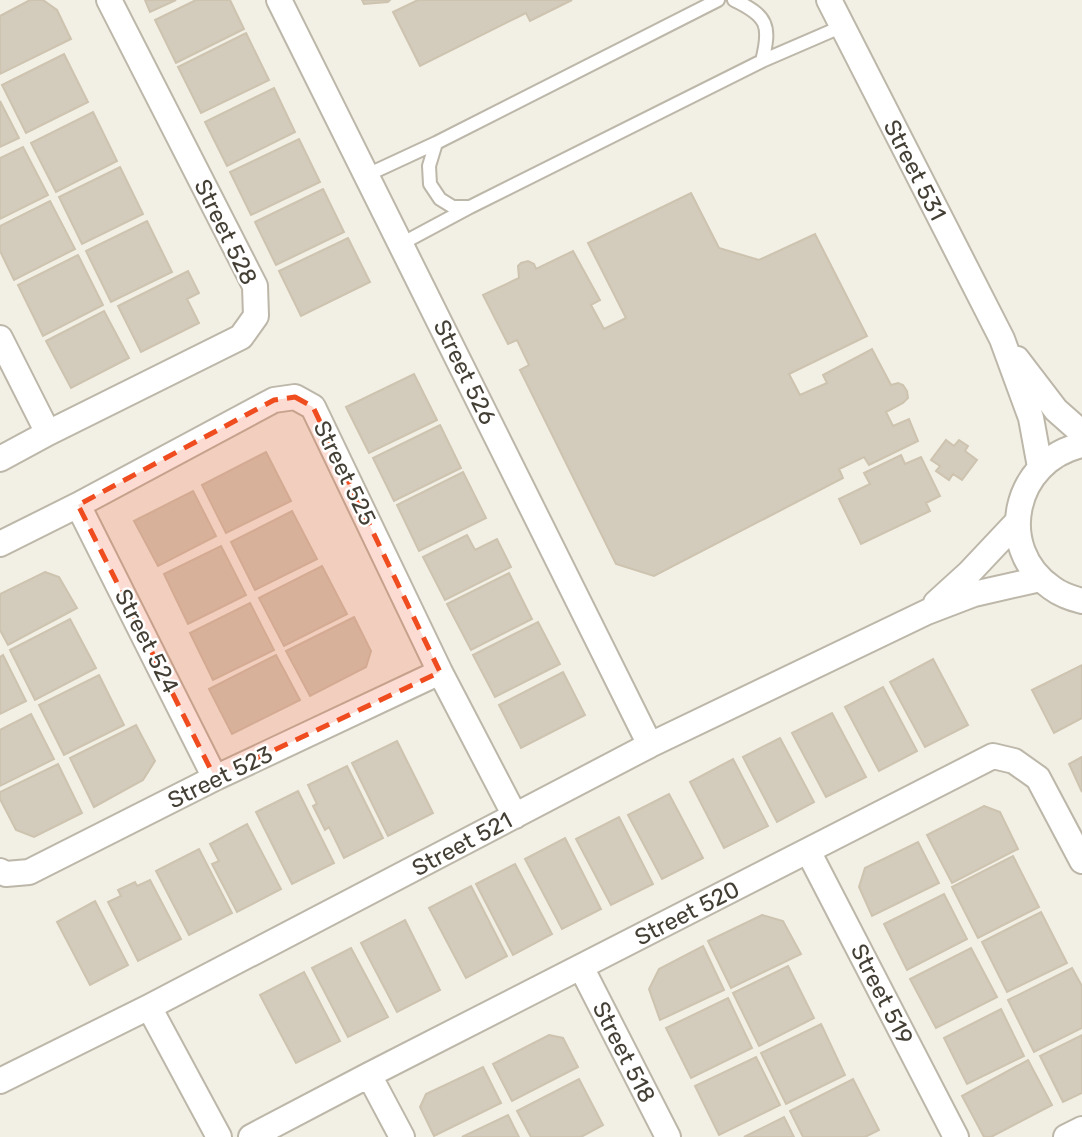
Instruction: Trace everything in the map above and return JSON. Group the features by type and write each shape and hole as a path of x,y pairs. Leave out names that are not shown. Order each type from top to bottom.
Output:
{"street":[{"name":"Street 528","path":"0,459 241,337 256,316 255,286 109,0"},
{"name":"Street 526","path":"279,0 650,745"},
{"name":"Street 531","path":"829,0 1002,339 1031,418 1041,467"},
{"path":"0,338 48,433"},
{"name":"Street 531","path":"1002,339 1056,410 1082,433"},
{"name":"Street 525","path":"0,544 274,400 295,397 313,407 440,672 515,816"},
{"path":"1077,602 1053,589 1030,567 1023,553 1017,522 1024,492 1041,467 1065,450 1082,445"},
{"name":"Street 524","path":"78,505 215,778"},
{"name":"Street 521","path":"927,612 969,573 1017,522"},
{"name":"Street 521","path":"0,1081 149,1007 650,745 927,612 974,594 1040,579"},
{"name":"Street 523","path":"0,870 6,874 29,872 215,778 440,672"},
{"name":"Street 520","path":"251,1137 993,756 1014,761 1038,778 1082,861"},
{"name":"Street 519","path":"808,851 956,1137"},
{"name":"Street 518","path":"581,967 668,1137"},
{"path":"149,1007 219,1137"},
{"path":"369,1075 402,1137"},
{"path":"1066,1137 1082,1129"}],"lane":[{"path":"367,175 436,143 718,0"},
{"path":"734,0 751,8 761,17 767,42 762,61"},
{"path":"401,244 762,61 843,26"},
{"path":"436,143 429,166 430,184 440,199 453,207 470,207"}],"highlighted area":[{"path":"295,397 313,407 440,672 215,778 78,505 274,400"}],"building":[{"path":"30,0 43,0 57,10 71,39 0,74 0,16"},
{"path":"145,0 176,0 150,12"},
{"path":"196,0 230,0 244,29 176,63 155,20"},
{"path":"362,0 390,0 364,4"},
{"path":"418,0 572,0 530,21 526,13 420,66 393,12"},
{"path":"246,33 269,80 201,113 178,67"},
{"path":"64,54 88,102 26,133 2,85"},
{"path":"274,88 295,132 227,166 205,122"},
{"path":"0,101 19,138 0,147"},
{"path":"93,112 117,161 56,192 31,143"},
{"path":"299,139 320,182 251,215 230,172"},
{"path":"23,147 48,195 0,219 0,158"},
{"path":"120,167 143,214 82,244 59,197"},
{"path":"323,189 344,232 276,265 255,222"},
{"path":"691,193 719,248 759,260 815,234 867,336 789,374 800,395 827,383 823,375 872,349 891,385 898,383 907,391 908,398 903,403 886,412 893,426 909,419 918,441 869,465 864,457 839,469 843,478 654,576 616,564 520,370 529,365 517,340 508,344 483,295 519,278 518,266 521,263 528,261 534,264 536,269 573,251 600,300 591,305 604,329 626,318 588,243"},
{"path":"50,201 75,249 14,280 0,251 0,226"},
{"path":"147,221 172,272 111,302 86,251"},
{"path":"348,238 370,282 301,316 279,271"},
{"path":"78,255 103,305 43,336 18,285"},
{"path":"188,271 199,293 187,299 199,323 141,352 118,306"},
{"path":"104,311 129,358 71,388 46,341"},
{"path":"414,374 437,420 369,453 346,407"},
{"path":"440,425 461,468 394,501 373,458"},
{"path":"946,440 954,446 959,440 968,446 965,451 977,460 962,480 953,474 949,480 936,471 940,466 931,460"},
{"path":"266,452 291,501 226,533 202,485"},
{"path":"901,455 905,464 921,457 940,496 926,503 930,511 861,544 839,499 870,484 864,473"},
{"path":"463,472 486,518 419,551 397,505"},
{"path":"193,491 216,536 158,566 134,521"},
{"path":"292,511 317,559 255,590 231,542"},
{"path":"467,535 475,550 497,539 511,567 445,600 423,557"},
{"path":"221,546 246,595 188,624 164,574"},
{"path":"322,566 347,614 284,646 259,598"},
{"path":"45,572 59,577 77,608 8,645 0,630 0,594"},
{"path":"509,573 532,619 471,650 447,604"},
{"path":"250,603 274,650 213,680 190,633"},
{"path":"354,617 371,651 366,667 310,696 286,651"},
{"path":"70,619 96,668 35,700 10,650"},
{"path":"538,622 560,664 495,697 473,655"},
{"path":"3,655 26,701 0,714 0,657"},
{"path":"276,655 300,700 232,734 209,689"},
{"path":"933,659 968,725 925,747 890,682"},
{"path":"1082,665 1082,718 1054,733 1032,690"},
{"path":"563,672 585,715 521,748 499,705"},
{"path":"99,675 124,725 64,755 39,705"},
{"path":"883,687 917,751 879,771 845,707"},
{"path":"832,713 866,777 826,797 792,733"},
{"path":"31,714 54,759 0,786 0,730"},
{"path":"136,725 155,761 143,780 94,807 70,758"},
{"path":"780,738 814,802 777,822 743,757"},
{"path":"397,741 433,813 388,836 352,763"},
{"path":"1082,757 1082,792 1069,764"},
{"path":"733,759 768,826 724,848 690,782"},
{"path":"58,764 82,813 34,837 16,830 0,799 0,792"},
{"path":"347,766 383,838 344,858 329,827 325,830 313,806 317,804 308,785"},
{"path":"298,791 334,863 292,884 256,812"},
{"path":"669,794 703,858 662,879 628,815"},
{"path":"984,806 1000,812 1018,849 952,883 927,835"},
{"path":"619,817 653,884 611,905 576,839"},
{"path":"247,824 281,889 237,912 212,864 219,861 210,844"},
{"path":"565,838 601,909 562,929 525,859"},
{"path":"918,842 939,883 872,916 859,887 865,868"},
{"path":"199,849 232,913 189,935 156,871"},
{"path":"1013,856 1039,907 978,938 952,887"},
{"path":"515,864 552,934 513,955 476,884"},
{"path":"150,880 181,939 138,961 108,902 121,896 118,890 135,882 137,886"},
{"path":"471,886 507,956 466,978 429,908"},
{"path":"944,894 967,939 907,970 884,924"},
{"path":"95,901 128,965 90,985 57,922"},
{"path":"1041,912 1067,963 1007,992 982,942"},
{"path":"762,915 783,921 801,954 731,988 708,941"},
{"path":"405,920 440,990 397,1012 361,943"},
{"path":"703,946 724,990 660,1020 649,989 659,969"},
{"path":"351,948 388,1017 348,1037 312,968"},
{"path":"971,948 997,997 936,1028 910,979"},
{"path":"788,966 814,1018 759,1046 733,993"},
{"path":"1072,968 1082,986 1082,1028 1034,1052 1008,1000"},
{"path":"304,972 340,1041 296,1063 260,995"},
{"path":"728,998 752,1048 691,1078 666,1028"},
{"path":"1001,1009 1024,1056 967,1084 944,1038"},
{"path":"821,1024 845,1075 786,1104 761,1053"},
{"path":"549,1035 563,1038 578,1067 512,1101 493,1064"},
{"path":"1082,1035 1082,1093 1063,1102 1040,1056"},
{"path":"756,1057 780,1105 719,1135 695,1086"},
{"path":"1028,1060 1052,1105 991,1137 984,1137 962,1096"},
{"path":"483,1067 501,1103 434,1136 420,1107 426,1094"},
{"path":"579,1079 603,1125 581,1137 531,1137 517,1111"},
{"path":"853,1079 879,1130 865,1137 803,1137 790,1111"},
{"path":"508,1115 519,1137 462,1137"},
{"path":"784,1117 794,1137 744,1137"}]}
